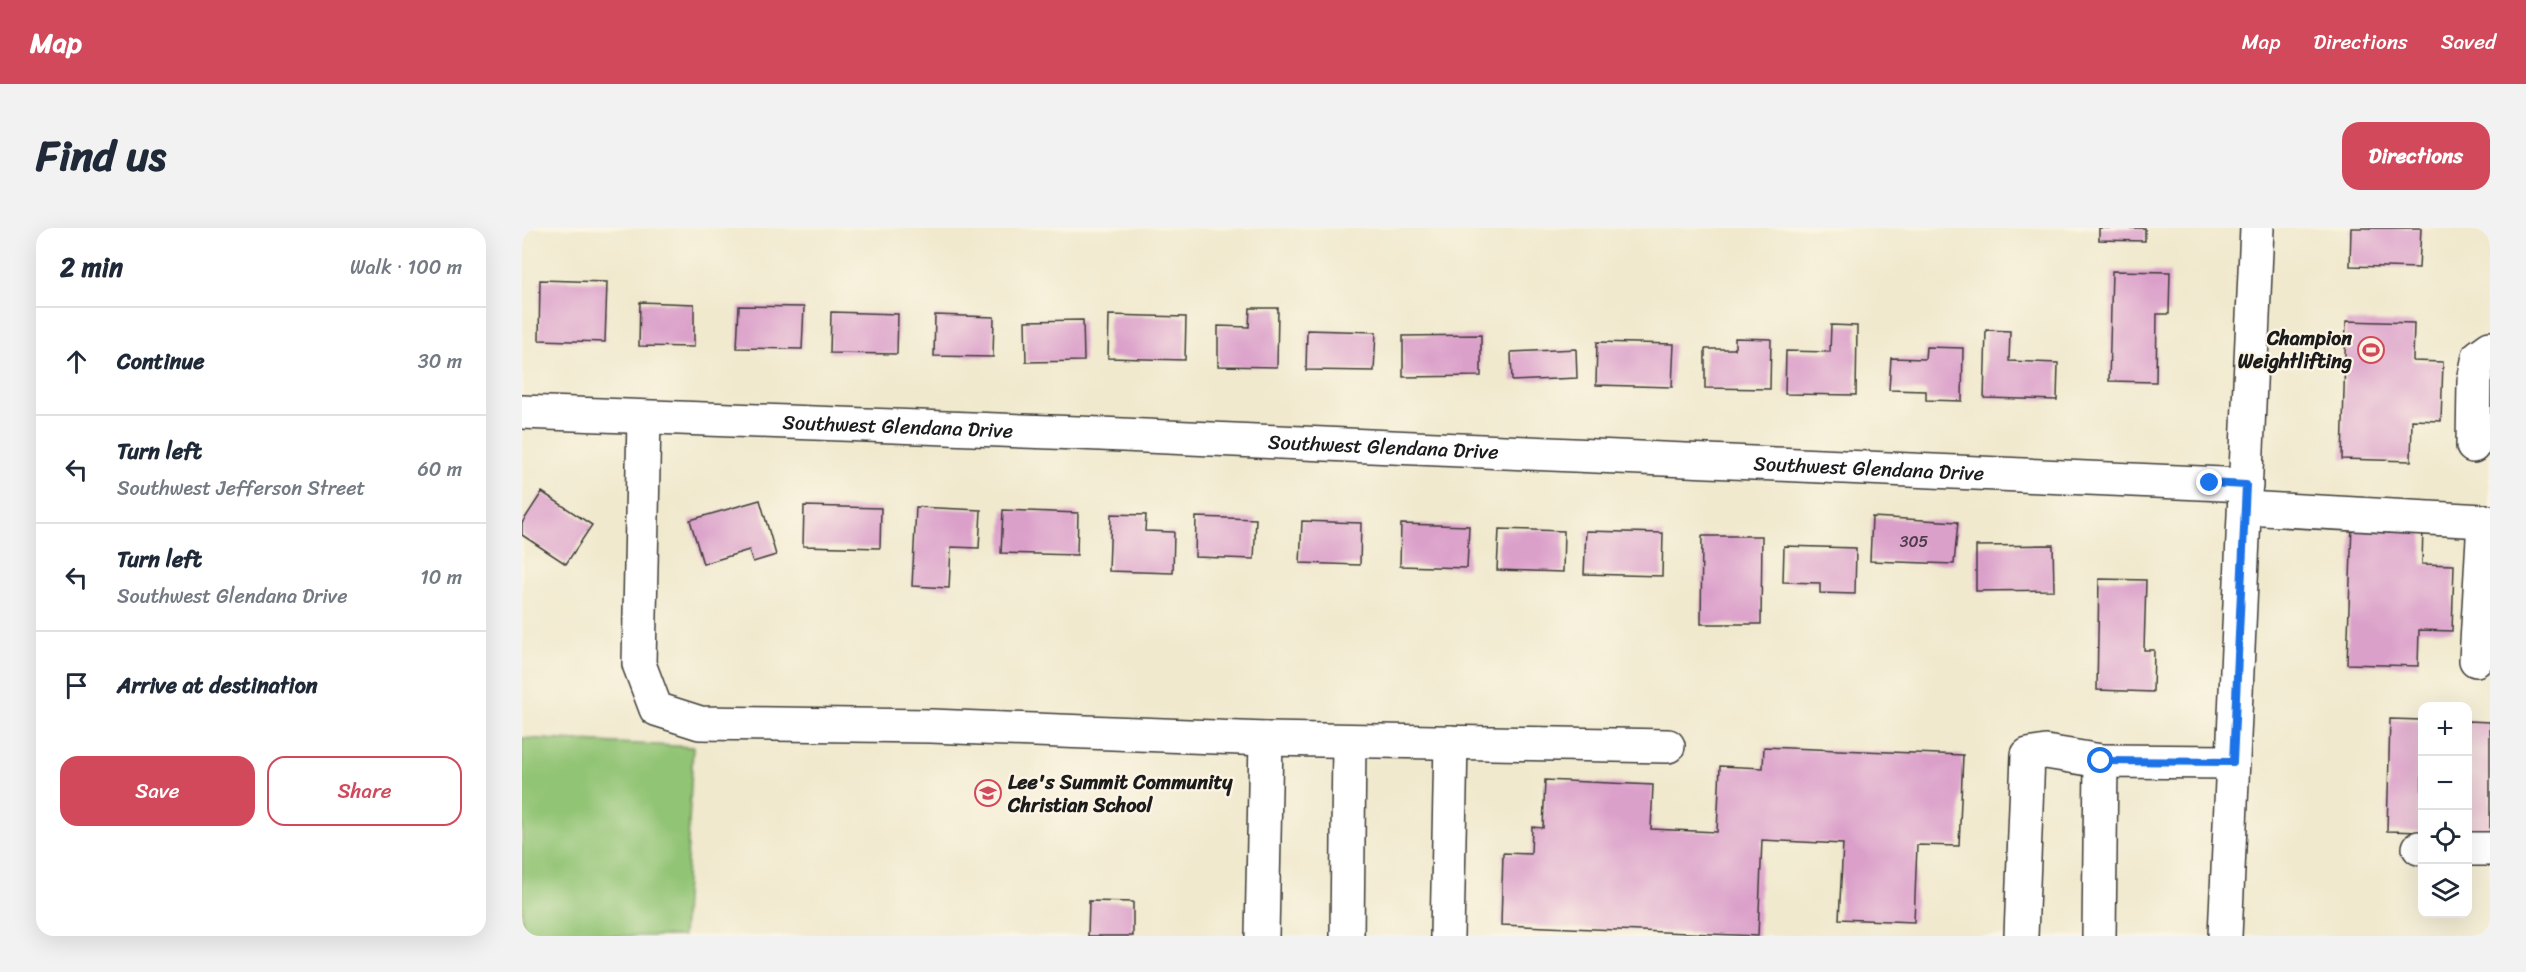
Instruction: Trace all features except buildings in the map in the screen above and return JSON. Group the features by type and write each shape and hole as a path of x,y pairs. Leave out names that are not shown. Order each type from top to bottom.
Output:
{"street":[{"path":"2226,936 2257,228"},
{"path":"2473,446 2474,381 2479,356 2490,348"},
{"name":"Southwest Glendana Drive","path":"522,412 1090,434 2246,496 2487,522"},
{"path":"644,418 639,664 656,709 700,723 931,726 1349,741 1668,746"},
{"path":"2476,660 2487,522"},
{"path":"1262,936 1266,739"},
{"path":"1347,936 1349,741"},
{"path":"1447,936 1451,742"},
{"path":"2021,936 2028,755 2046,752 2101,761 2233,762"},
{"path":"2099,936 2101,761"},
{"path":"2472,849 2490,849"}],"green space":[{"path":"522,738 693,747 683,936 522,936"}],"place":[{"name":"Champion Weightlifting","path":"2371,350"},
{"name":"Lee's Summit Community Christian School","path":"988,793"}],"route":[{"path":"2101,761 2233,762 2246,485 2210,483"}]}
